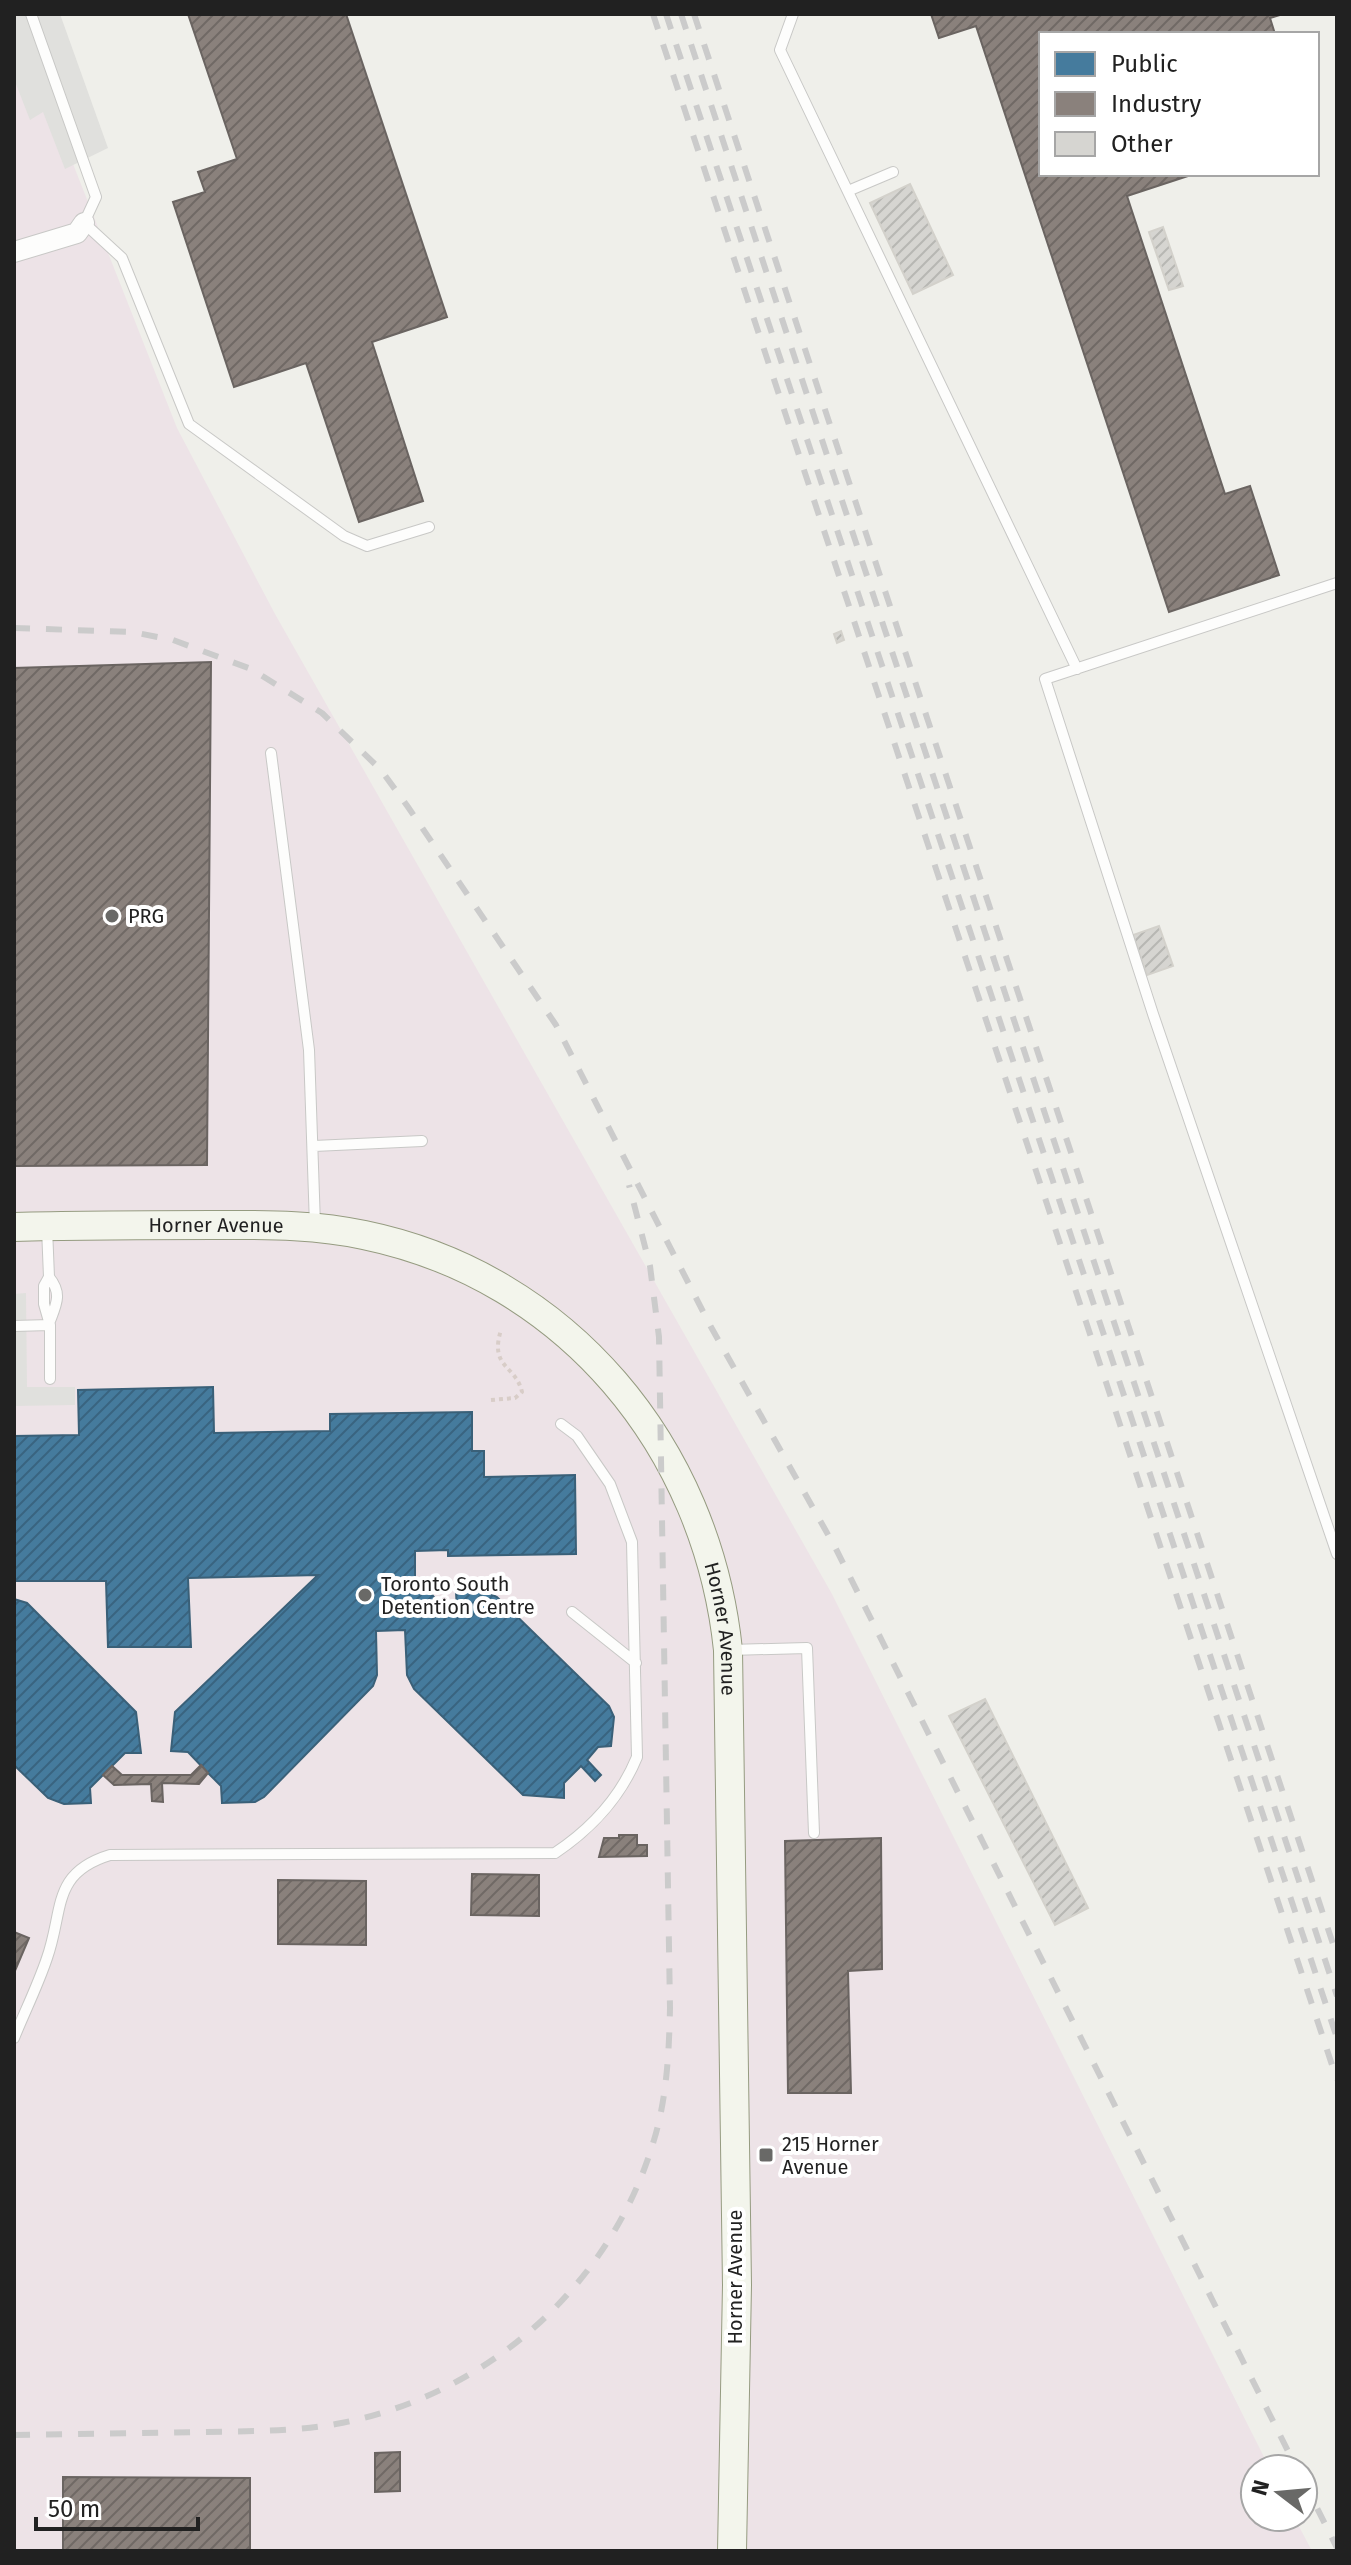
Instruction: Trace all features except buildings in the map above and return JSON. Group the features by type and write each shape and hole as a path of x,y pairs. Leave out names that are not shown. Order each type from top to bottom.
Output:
{"main road":[{"name":"Horner Avenue","path":"14,1227 315,1227 401,1245 446,1260 493,1283 538,1312 610,1376 638,1409 689,1496 719,1592 728,1650 737,2285 732,2551"}],"street":[{"path":"14,252 77,233 84,223"}],"lane":[{"path":"31,14 96,197 84,223 122,258 189,424 344,536 367,546 429,527"},
{"path":"793,14 780,50 1077,669"},
{"path":"848,191 893,172"},
{"path":"1337,583 1045,679 1182,1102 1337,1554"},
{"path":"271,753 309,1050 315,1227"},
{"path":"314,1146 422,1141"},
{"path":"47,1226 49,1277 44,1286 44,1304 50,1323 50,1379"},
{"path":"14,1326 50,1323"},
{"path":"14,2038 47,1959 63,1891 71,1877 87,1862 110,1855 555,1853 573,1841 625,1787 637,1757 632,1542 610,1484 577,1436 561,1424"},
{"path":"572,1612 636,1663"},
{"path":"728,1650 807,1648 814,1833"}],"path":[{"path":"491,1400 515,1398 522,1392 519,1380 503,1366 497,1353 501,1330"}],"shaded area":[{"path":"14,14 177,428 275,614 832,1594 1262,2453 1239,2453 1239,2533 1302,2533 1312,2551 14,2551"},
{"path":"14,14 60,14 108,148 65,169 43,112 30,120 14,79"},
{"path":"26,1293 27,1387 75,1387 75,1405 14,1406 14,1294"}],"railway":[{"path":"653,14 1337,2080"},
{"path":"666,14 1337,2038"},
{"path":"681,14 1337,1996"},
{"path":"694,14 1337,1956"},
{"path":"14,628 132,632 173,640 251,669 322,713 381,770 408,807 556,1025 711,1327 835,1547 1289,2453"},
{"path":"14,2435 286,2430 336,2424 391,2410 442,2389 491,2361 535,2327 574,2287 607,2243 634,2193 654,2140 662,2107 670,2008 659,1337 650,1266 629,1185"},
{"path":"1319,2512 1337,2548"}],"place":[{"name":"PRG","path":"112,916"},
{"name":"Toronto South Detention Centre","path":"365,1595"},
{"name":"215 Horner Avenue","path":"766,2155"}]}
